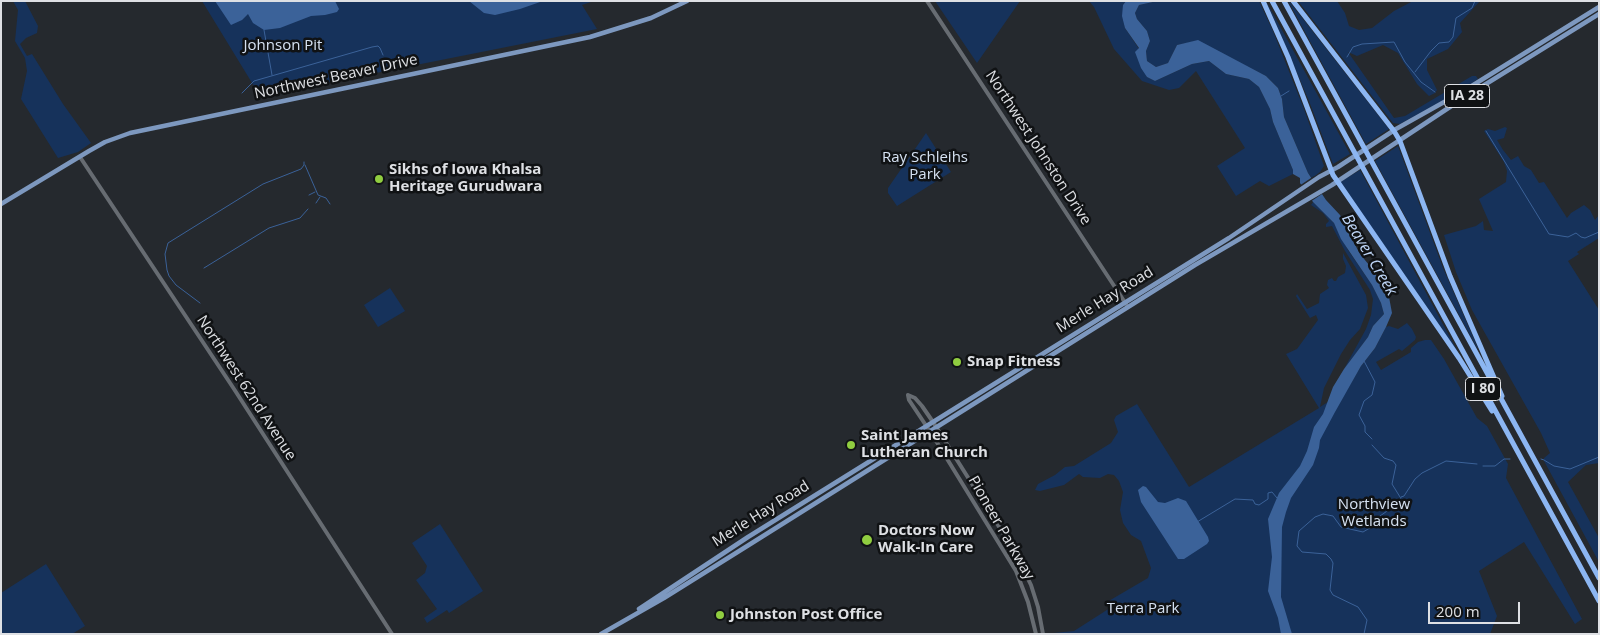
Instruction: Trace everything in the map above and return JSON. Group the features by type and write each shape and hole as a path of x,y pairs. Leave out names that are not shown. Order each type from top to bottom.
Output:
{"highway":[{"path":"1264,1 1288,56 1331,170 1337,181 1459,358 1519,455"},
{"name":"I 80","path":"1272,1 1599,601"},
{"name":"I 80","path":"1284,1 1599,578"},
{"path":"1293,1 1400,141 1450,276 1504,400 1508,414"}],"main road":[{"name":"Northwest Beaver Drive","path":"1,204 105,142 143,129 590,37 651,18 687,1"},
{"name":"Merle Hay Road","path":"627,618 651,600 737,544 1251,223 1293,193 1599,7"},
{"name":"Merle Hay Road","path":"601,634 664,598 1211,255 1326,188 1465,97 1599,14"}],"street":[{"name":"Northwest Johnston Drive","path":"927,1 1128,308"},
{"name":"Northwest 62nd Avenue","path":"80,157 234,389 392,634"},
{"name":"Pioneer Parkway","path":"1036,634 1028,602 1016,571 909,400 908,395 922,406 933,422 1023,567 1036,599 1043,634"}],"green space":[{"path":"13,1 25,1 38,26 37,33 26,38 20,44 27,56 32,54 63,104 91,143 78,152 58,158 21,99 27,71 25,58 15,41 18,10"},
{"name":"Johnson Pit","path":"202,1 594,1 582,5 597,29 260,96"},
{"path":"935,1 1020,1 977,63"},
{"path":"1089,1 1126,1 1123,5 1125,28 1139,49 1147,77 1155,81 1192,64 1209,61 1226,74 1249,79 1259,87 1270,109 1273,122 1293,174 1269,186 1260,181 1236,196 1217,166 1245,148 1196,71 1179,88 1169,90 1142,81 1114,49 1094,7"},
{"path":"1173,1 1259,1 1304,109 1324,166 1320,172 1312,178 1308,173 1284,117 1282,99 1278,88 1266,76 1197,41 1177,45 1168,63 1156,67 1147,61 1146,51 1150,41 1147,31 1137,19 1135,13 1139,5"},
{"path":"1266,1 1350,154 1333,164 1309,101"},
{"path":"1289,1 1389,129 1366,144"},
{"path":"1298,1 1337,1 1345,13 1349,26 1359,30 1372,28 1394,11 1413,1 1480,1 1460,23 1462,32 1448,49 1427,59 1427,70 1437,90 1429,96 1417,84 1398,53 1383,45 1357,56 1348,52 1394,118 1405,116 1472,76 1476,76 1478,79 1459,92 1400,124 1393,123"},
{"path":"1507,128 1504,138 1497,140 1503,150 1511,160 1518,156 1524,166 1531,170 1539,183 1544,182 1567,218 1571,213 1584,205 1590,210 1595,220 1599,215 1599,238 1577,252 1579,254 1568,261 1599,310 1599,463 1586,465 1568,482 1599,538 1599,562 1544,461 1544,458 1550,453 1541,433 1472,310 1456,272 1444,235 1476,226 1483,221 1484,230 1493,231 1479,199 1506,182 1507,171 1504,162 1484,131 1488,129 1495,131"},
{"name":"Ray Schleihs Park","path":"926,133 951,172 897,206 888,193 888,188"},
{"path":"1398,146 1443,268 1478,348 1375,161"},
{"path":"1360,170 1460,356 1340,182"},
{"path":"1313,202 1334,223 1348,250 1372,285 1384,314 1373,326 1368,337 1344,369 1366,329 1371,315 1373,299 1370,290 1345,251 1332,226 1326,227 1329,221 1323,213 1311,205"},
{"name":"Northview Wetlands","path":"1343,253 1366,295 1368,308 1360,329 1341,354 1324,388 1320,407 1347,390 1361,366 1375,348 1386,327 1398,329 1407,323 1416,337 1402,351 1399,349 1376,362 1381,370 1411,352 1411,348 1418,342 1431,340 1444,359 1477,418 1487,426 1508,464 1506,478 1582,619 1575,624 1524,542 1479,571 1497,616 1490,634 1044,634 1074,631 1110,608 1107,602 1148,578 1151,568 1141,541 1131,535 1123,523 1120,510 1123,492 1119,481 1114,475 1108,474 1100,478 1083,477 1079,474 1064,485 1040,491 1035,490 1038,484 1065,467 1074,466 1111,443 1118,432 1114,420 1116,416 1137,404 1189,487 1319,408 1286,354 1297,349 1318,320 1316,315 1310,318 1296,296 1297,294 1307,309 1319,303 1320,294 1329,288 1327,285 1328,280 1332,278 1336,281 1338,277 1345,273 1346,266"},
{"path":"390,288 405,311 378,327 364,305"},
{"path":"440,524 483,591 449,613 447,610 427,623 424,618 437,609 416,580 425,573 427,566 412,543"},
{"path":"46,564 85,626 72,634 1,634 1,593"}],"shaded area":[{"path":"215,1 335,1 339,9 337,12 311,16 280,28 264,30 253,23 248,14 242,20 231,25"},
{"path":"469,1 543,1 495,15 484,13"},
{"path":"1126,1 1173,1 1139,5 1135,13 1137,19 1147,31 1150,41 1146,51 1147,61 1156,67 1168,63 1177,45 1198,40 1266,76 1278,88 1282,99 1284,117 1308,173 1326,200 1348,227 1360,254 1374,271 1389,297 1392,313 1386,327 1335,412 1320,440 1313,465 1291,498 1286,512 1282,527 1281,597 1292,634 1281,634 1278,618 1268,591 1272,557 1268,519 1279,493 1300,466 1307,451 1314,427 1323,414 1333,387 1368,337 1373,326 1384,314 1372,285 1341,239 1334,223 1313,202 1300,183 1300,178 1293,174 1273,122 1270,109 1259,87 1249,79 1226,74 1209,61 1192,64 1155,81 1147,77 1141,68 1135,52 1139,48 1125,28 1122,16 1123,5"},
{"path":"1143,486 1146,487 1158,502 1165,503 1178,498 1186,501 1208,537 1209,541 1207,544 1184,559 1178,559 1141,502 1138,490"}],"pier":[{"path":"1314,176 1325,192 1310,202 1299,186"}],"waterway":[{"path":"1415,72 1439,43 1449,42 1453,37 1456,18 1472,8 1475,1"},
{"path":"264,30 272,75"},
{"path":"1347,57 1353,47 1362,44 1394,42 1405,62 1421,82 1435,92"},
{"path":"242,93 254,81 372,47 378,46 383,55"},
{"path":"1281,96 1289,91"},
{"path":"1486,131 1549,234 1568,237 1576,233 1585,238 1599,232"},
{"path":"200,303 176,285 169,276 165,254 168,243 263,184 301,169 304,162"},
{"path":"305,165 318,195 326,198 330,204"},
{"path":"309,195 315,192"},
{"path":"316,203 320,197"},
{"path":"204,268 269,228 300,218 308,209"},
{"path":"1364,361 1375,382 1372,395 1364,401 1359,415 1365,426 1365,432 1372,439"},
{"path":"1372,445 1384,458 1393,461 1396,465 1392,484 1400,497"},
{"path":"1541,459 1554,466 1570,469 1599,457"},
{"path":"1483,466 1495,466 1504,459 1510,459"},
{"path":"1364,634 1367,620 1358,607 1333,595 1330,590 1333,563 1331,559 1326,554 1302,552 1297,546 1299,531 1315,517 1323,514 1333,516 1341,527 1363,532 1375,525 1380,516 1390,509 1397,507 1401,497 1404,496 1415,479 1422,473 1446,461 1477,464"},
{"path":"1197,522 1235,499 1253,500 1255,504 1259,505 1268,499 1268,493 1272,492 1277,498 1280,498"}],"place":[{"name":"Sikhs of Iowa Khalsa Heritage Gurudwara","path":"379,179"},
{"name":"Snap Fitness","path":"957,362"},
{"name":"Saint James Lutheran Church","path":"851,445"},
{"name":"Doctors Now Walk-In Care","path":"867,540"},
{"name":"Johnston Post Office","path":"720,615"}],"water label":[{"name":"Beaver Creek","path":"1369,255"}],"park label":[{"name":"Terra Park","path":"1143,609"}]}
